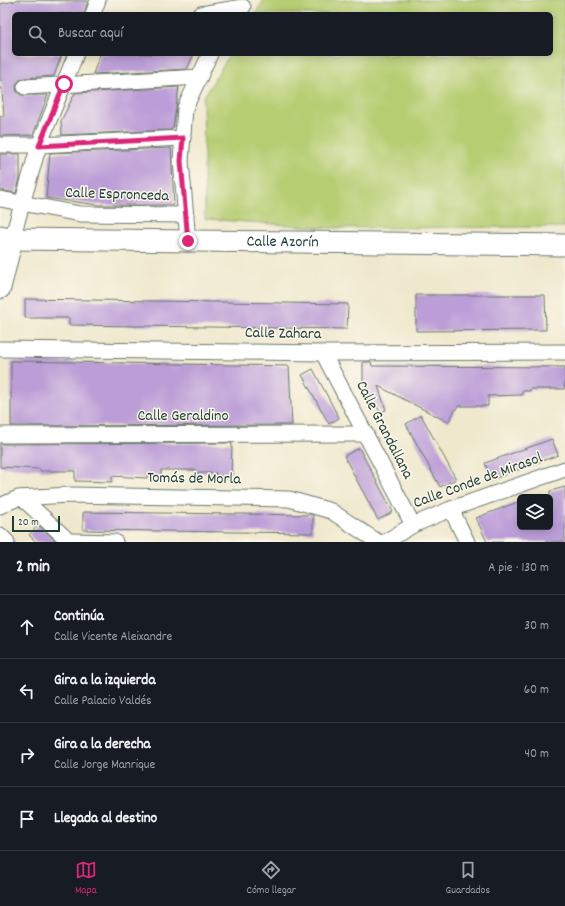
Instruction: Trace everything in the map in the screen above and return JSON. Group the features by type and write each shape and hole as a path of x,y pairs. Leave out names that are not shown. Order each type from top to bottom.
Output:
{"street":[{"path":"94,12 98,0"},
{"path":"213,12 243,7"},
{"path":"0,288 6,238 22,204 39,146 75,56"},
{"path":"188,241 181,161 185,108 209,56"},
{"path":"25,87 200,77"},
{"path":"0,145 39,146 183,138"},
{"name":"Calle Espronceda","path":"0,199 80,214 186,214"},
{"name":"Calle Azorín","path":"6,238 565,245"},
{"name":"Calle Zahara","path":"0,348 324,353 565,352"},
{"name":"Calle Grandallana","path":"324,353 413,524"},
{"name":"Calle Geraldino","path":"0,435 366,434"},
{"name":"Calle Conde de Mirasol","path":"385,542 413,524 451,508 565,469"},
{"name":"Tomás de Morla","path":"0,506 18,498 69,495 289,499 331,511 378,542"},
{"path":"22,498 70,542 116,542"},
{"path":"451,508 467,542"},
{"path":"0,535 7,542"}],"green space":[{"path":"264,0 565,0 565,227 329,228 205,219 203,98 229,56 553,56 553,12 256,12"}],"building":[{"path":"15,1 88,1 85,12 12,12 12,56 61,56 54,76 24,78 17,83 17,92 21,95 48,95 33,135 0,136 0,116 4,116 0,80 0,4"},
{"path":"99,56 193,56 187,69 93,74"},
{"path":"179,87 173,128 170,130 62,135 61,121 75,93"},
{"path":"171,148 174,205 99,205 46,198 50,153"},
{"path":"0,154 20,154 20,178 16,193 0,190"},
{"path":"416,295 545,295 546,330 416,331"},
{"path":"25,299 348,304 347,329 69,325 69,318 25,318"},
{"path":"11,361 289,366 292,425 11,426"},
{"path":"363,362 371,362 372,366 565,367 565,382 564,389 530,389 530,391 522,391 522,395 488,396 488,406 458,406 448,422 378,386 386,410 380,412 363,381"},
{"path":"313,369 339,418 329,424 302,375"},
{"path":"421,415 456,479 440,487 406,424"},
{"path":"552,439 558,455 491,480 485,463"},
{"path":"232,443 231,477 215,476 216,473 196,473 196,470 161,470 161,475 147,475 147,478 112,476 112,482 75,481 75,471 40,471 40,469 0,467 0,444"},
{"path":"359,448 393,512 378,520 344,456"},
{"path":"565,487 565,542 487,542 476,518 517,502 517,530 553,530 553,494 550,494 550,491"},
{"path":"83,512 313,515 313,533 83,530"},
{"path":"38,525 57,542 36,542 29,535"}],"route":[{"path":"64,84 39,146 183,138 181,161 188,241"}]}
